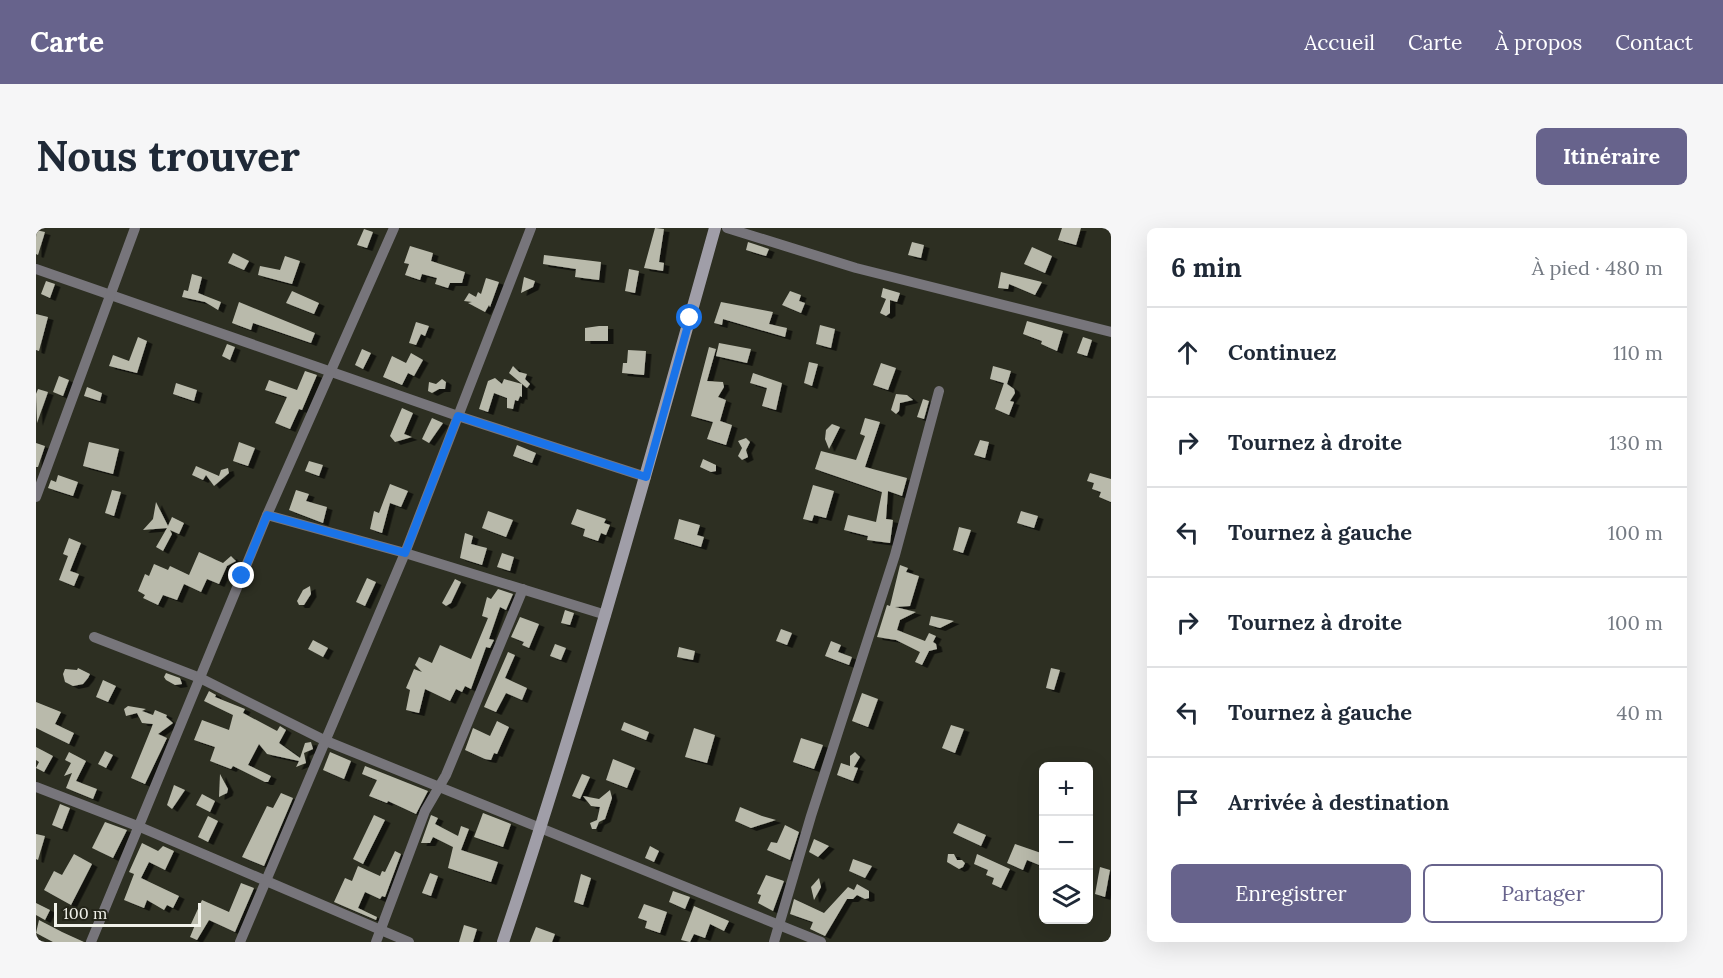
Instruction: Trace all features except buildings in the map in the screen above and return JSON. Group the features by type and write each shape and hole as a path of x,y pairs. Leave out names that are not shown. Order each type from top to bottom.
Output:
{"main road":[{"path":"503,942 542,828 606,615 715,228"}],"street":[{"path":"36,497 135,228"},
{"path":"91,942 267,515 394,228"},
{"path":"240,942 405,553 531,228"},
{"path":"727,228 856,268 1111,333"},
{"path":"36,269 112,293 458,416 646,477"},
{"path":"774,942 811,816 895,555 939,391"},
{"path":"267,515 405,553 606,615"},
{"path":"376,942 425,811 446,775 523,589"},
{"path":"94,638 200,678 326,741 542,828 679,887 820,942"},
{"path":"36,787 140,827 409,942"}],"route":[{"path":"242,576 267,515 405,553 458,416 646,477 690,318"}]}
